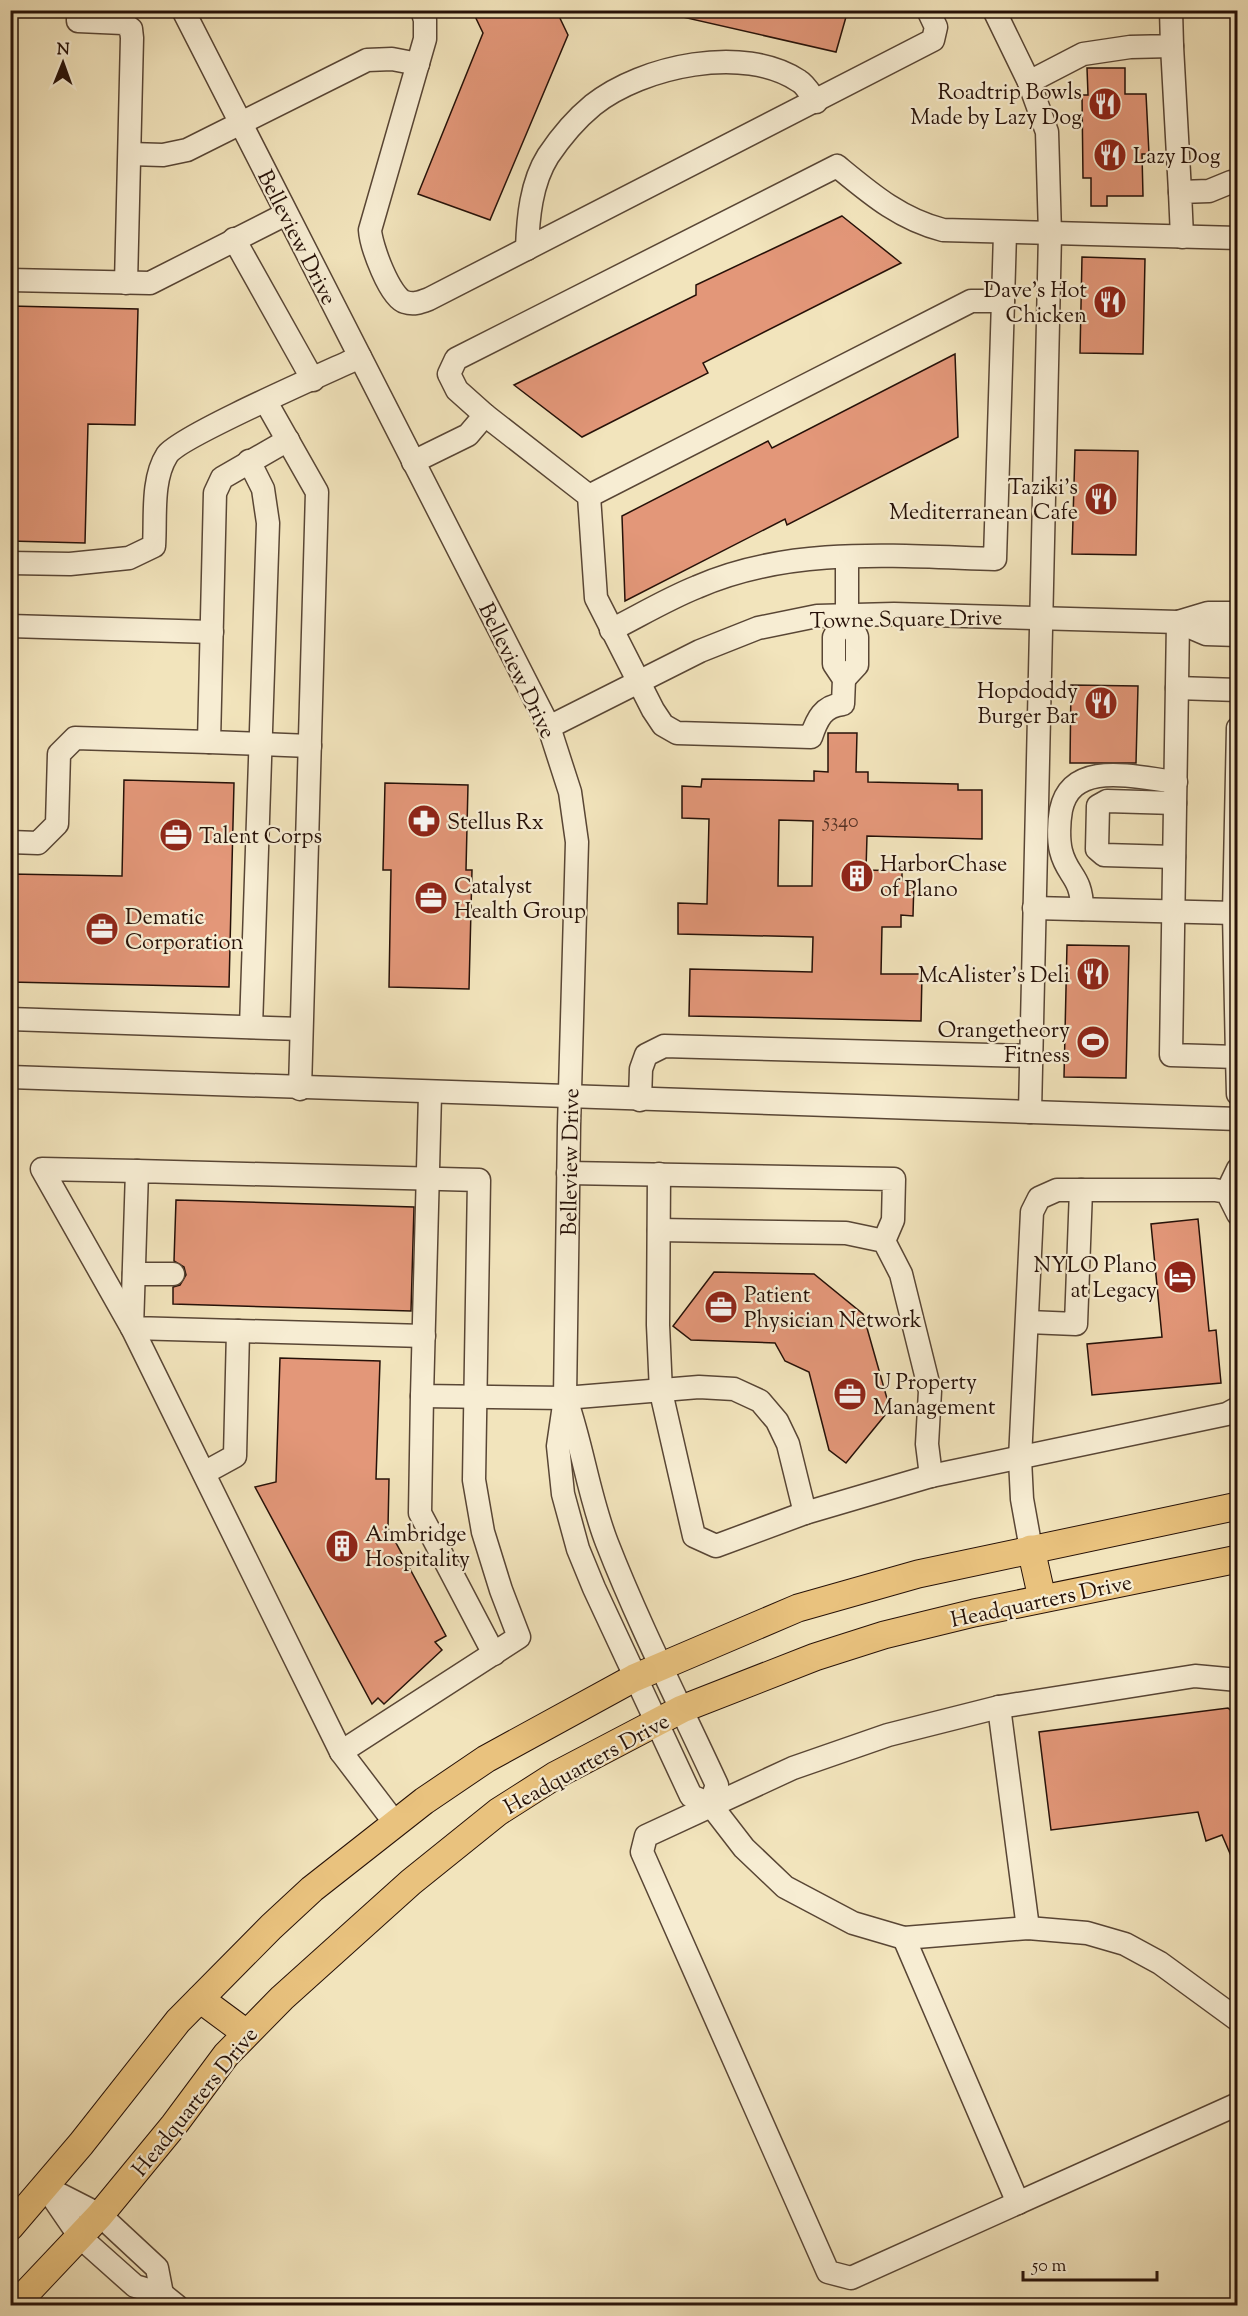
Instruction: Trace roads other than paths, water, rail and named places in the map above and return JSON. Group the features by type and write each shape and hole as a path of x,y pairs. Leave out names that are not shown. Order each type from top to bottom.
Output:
{"main road":[{"path":"10,2227 178,2021 200,1999 312,1889 395,1823 486,1759 634,1678 798,1608 918,1574 1238,1506"},
{"path":"1030,1549 1042,1598"},
{"name":"Headquarters Drive","path":"14,2306 100,2215 246,2033 325,1957 411,1882 498,1812 556,1775 682,1709 760,1676 884,1635 1042,1598 1238,1559"},
{"path":"200,1999 246,2033"}],"street":[{"path":"78,10 78,21 123,23 131,29 126,283"},
{"name":"Belleview Drive","path":"183,10 549,727 570,792 577,842 568,1173 565,1398 558,1446 563,1494 578,1548 634,1678 691,1796 710,1804 744,1848 785,1887 853,1923 904,1938"},
{"path":"422,10 425,20 425,39 370,230 371,244 396,296 403,302 415,304 429,299 816,102 933,40 936,27 928,10"},
{"path":"994,10 1029,82 1047,132 1050,234 1030,1112"},
{"path":"1171,10 1182,237"},
{"path":"1029,82 1083,54 1130,47 1172,46"},
{"path":"130,154 162,155 187,150 368,60 392,59 418,64"},
{"path":"527,249 533,193 547,158 571,126 594,104 643,77 690,65 755,64 780,71 801,82 816,102"},
{"path":"847,556 847,615 857,637 857,665 844,680 843,705 832,705 817,718 811,737 677,733 663,724 596,598 589,496 485,415 457,390 449,374 456,359 837,166 889,206 916,223 943,230 1238,238"},
{"path":"1180,192 1209,191 1231,182"},
{"path":"10,280 150,283 286,214"},
{"path":"611,630 697,586 742,572 812,559 847,556 995,559 1005,233"},
{"path":"234,239 313,380"},
{"path":"589,496 971,301 1003,301"},
{"path":"10,563 70,564 129,558 154,546 157,482 167,454 200,434 360,357"},
{"path":"266,402 316,492 300,1089"},
{"path":"413,462 468,435 485,415"},
{"path":"209,742 215,493 222,478 288,440"},
{"path":"249,461 263,489 268,523 251,1027"},
{"name":"Towne Square Drive","path":"549,727 700,651 758,628 817,616 1040,617 1178,622 1208,613 1238,613"},
{"path":"1178,622 1171,1055 1237,1057"},
{"name":"Towne Square Drive","path":"1178,622 1206,634 1238,635"},
{"path":"10,626 212,632"},
{"path":"1177,688 1238,690"},
{"path":"1238,728 1234,913 1238,1094"},
{"path":"10,842 38,843 57,824 59,754 75,738 310,746"},
{"path":"1082,909 1081,888 1064,861 1060,848 1060,815 1064,796 1086,777 1123,776 1175,793"},
{"path":"1174,857 1104,855 1097,849 1098,806 1107,801 1175,793"},
{"path":"1034,908 1234,913"},
{"path":"10,1019 301,1029"},
{"path":"640,1100 641,1069 646,1055 664,1046 1031,1056"},
{"path":"10,1077 430,1094 1238,1119"},
{"path":"430,1094 420,1513 494,1654"},
{"path":"341,1752 519,1637 501,1590 479,1512 474,1480 479,1180 42,1169 132,1328 341,1752 395,1823"},
{"path":"1227,1192 1238,1169"},
{"path":"132,1328 137,1171"},
{"path":"568,1173 894,1179 893,1220 884,1241"},
{"path":"659,1174 658,1325 661,1392 694,1536 716,1546 805,1513 931,1476 1227,1414 1238,1408"},
{"path":"1030,1549 1022,1499 1020,1459 1032,1212 1039,1198 1057,1190 1215,1190 1227,1192"},
{"path":"1028,1322 1076,1324 1081,1190"},
{"path":"1227,1192 1238,1214"},
{"path":"659,1230 846,1233 884,1241"},
{"path":"884,1241 901,1274 930,1391 927,1444 931,1476"},
{"path":"134,1274 173,1274"},
{"path":"132,1328 424,1336"},
{"path":"204,1473 235,1456 238,1331"},
{"path":"422,1396 565,1398 699,1388 734,1389 760,1401 777,1421 788,1444 805,1513"},
{"name":"Belleview Drive","path":"565,1398 581,1444 590,1490 607,1542 717,1785 710,1804"},
{"path":"1238,1680 1195,1676 999,1707 888,1735 793,1768 710,1804 645,1836 642,1852 828,2272 851,2278 1238,2104"},
{"path":"999,1707 1028,1928"},
{"path":"1018,2203 904,1938 1028,1928 1087,1933 1125,1944 1160,1963 1238,2020"},
{"path":"45,2186 100,2215 157,2268 170,2300"},
{"path":"45,2186 80,2237 135,2286 170,2300"}],"place":[{"name":"Roadtrip Bowls Made by Lazy Dog","path":"1105,104"},
{"name":"Lazy Dog","path":"1110,155"},
{"name":"Dave's Hot Chicken","path":"1110,302"},
{"name":"Taziki's Mediterranean Cafe","path":"1101,499"},
{"name":"Hopdoddy Burger Bar","path":"1101,703"},
{"name":"Stellus Rx","path":"424,821"},
{"name":"Talent Corps","path":"176,835"},
{"name":"HarborChase of Plano","path":"857,876"},
{"name":"Catalyst Health Group","path":"431,898"},
{"name":"Dematic Corporation","path":"102,929"},
{"name":"McAlister's Deli","path":"1093,974"},
{"name":"Orangetheory Fitness","path":"1093,1042"},
{"name":"NYLO Plano at Legacy","path":"1180,1277"},
{"name":"Patient Physician Network","path":"721,1307"},
{"name":"U Property Management","path":"850,1394"},
{"name":"Aimbridge Hospitality","path":"342,1546"}]}
